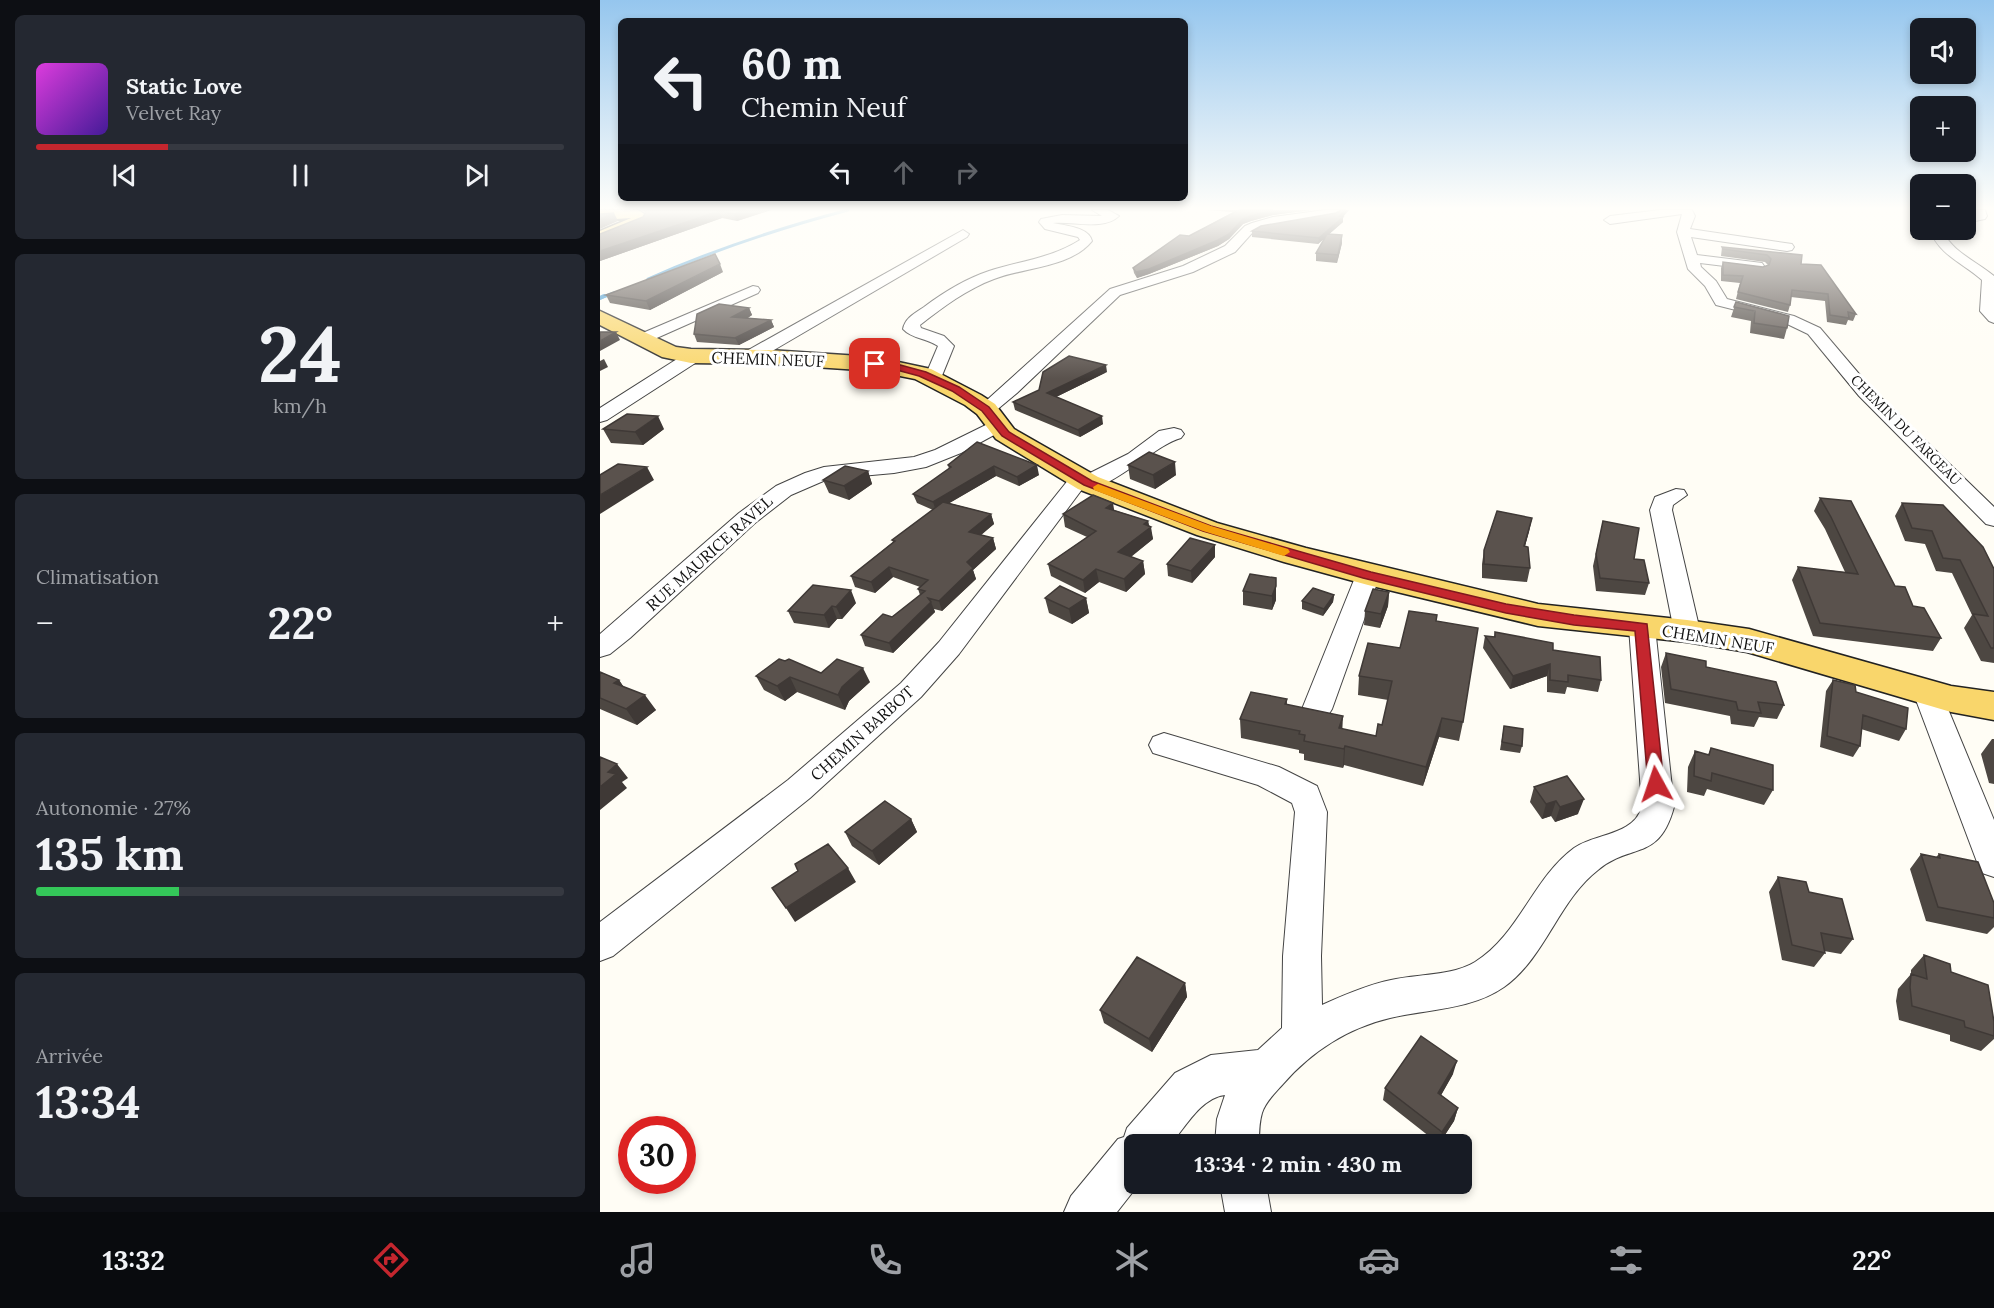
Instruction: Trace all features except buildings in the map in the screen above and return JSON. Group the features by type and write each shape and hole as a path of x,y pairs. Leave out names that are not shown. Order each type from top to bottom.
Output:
{"main road":[{"name":"CHEMIN NEUF","path":"601,320 670,352 694,356 893,366 933,378 955,389 992,417 1005,434 1084,481 1207,529 1368,575 1538,615 1687,631 1783,650 1927,692 1976,705 1994,706"}],"street":[{"path":"748,357 906,267"},
{"path":"933,378 946,346 942,340 932,335 910,329 912,323 960,288 992,275 1023,267"},
{"name":"RUE MAURICE RAVEL","path":"600,648 776,494 812,477 836,470 886,467 925,461 943,454 992,417 1011,389 1115,291 1193,267"},
{"name":"CHEMIN DU FARGEAU","path":"1694,267 1712,285 1721,302 1788,318 1814,331 1865,392 1994,519"},
{"path":"1976,267 1989,279 1988,311 1994,318"},
{"path":"644,338 753,290"},
{"path":"600,416 694,356"},
{"path":"1084,481 1135,458 1166,435 1174,434"},
{"name":"CHEMIN BARBOT","path":"600,944 799,789 911,690 949,648 1084,481"},
{"path":"1676,495 1663,502 1661,510 1687,631"},
{"path":"1317,709 1368,575"},
{"path":"1237,1134 1243,1103 1253,1086 1302,1037 1368,1005 1399,997 1448,991 1472,984 1491,973 1509,957 1555,891 1586,858 1639,837 1650,828 1656,818 1658,807 1642,627"},
{"path":"1927,692 1994,862"},
{"path":"1164,745 1268,776 1306,795 1311,812 1302,956 1302,1037"},
{"path":"1151,1134 1190,1088 1211,1076 1269,1069"},
{"path":"1087,1212 1124,1167"},
{"path":"1245,1194 1248,1212"}],"waterway":[{"path":"648,279 678,267"},
{"path":"604,296 600,298 614,293"}],"slow traffic":[{"path":"1098,487 1207,529 1284,552"}],"route":[{"path":"875,364 893,366 933,378 986,409 1005,434 1088,483 1207,529 1368,575 1506,609 1574,620 1642,627 1656,784"}]}
